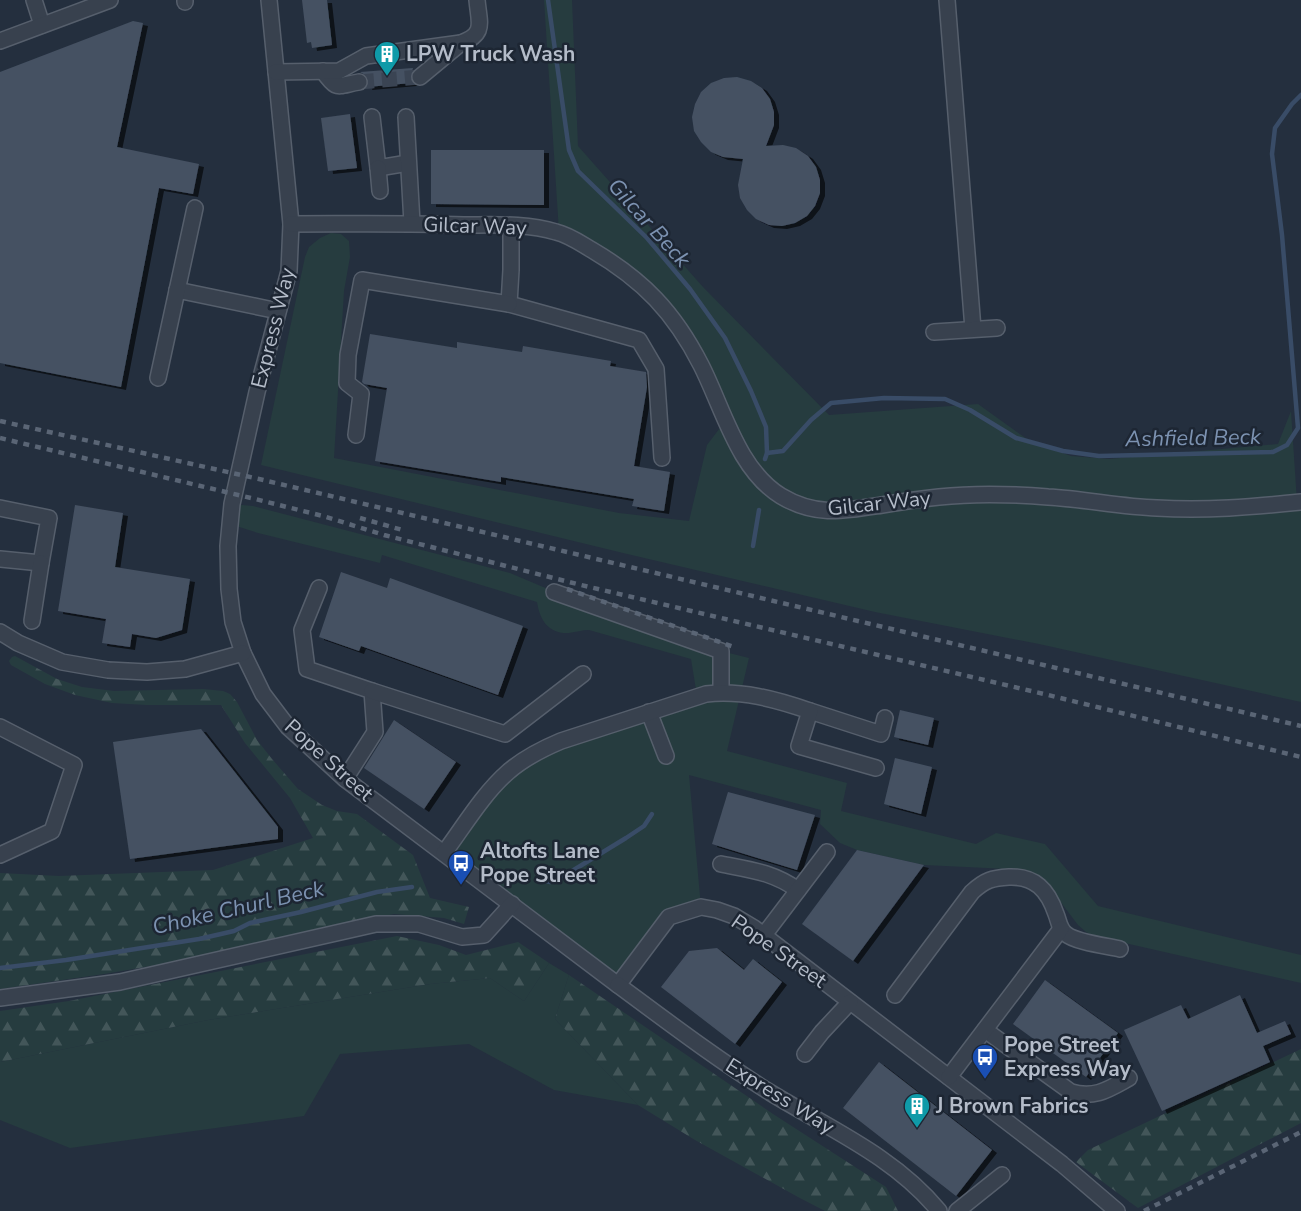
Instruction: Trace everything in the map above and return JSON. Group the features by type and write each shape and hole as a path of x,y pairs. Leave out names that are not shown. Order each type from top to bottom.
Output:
{"street":[{"path":"34,0 42,25"},
{"path":"0,41 110,0"},
{"name":"Express Way","path":"243,653 233,622 229,589 228,546 232,504 257,392 289,271 291,224 269,0"},
{"path":"420,77 461,43 476,35 479,29 477,0"},
{"path":"947,0 973,329"},
{"path":"276,72 339,70 366,56 461,43"},
{"path":"323,71 332,84 337,86 359,82"},
{"path":"372,117 380,191"},
{"name":"Gilcar Way","path":"406,117 412,224"},
{"path":"378,168 408,163"},
{"path":"158,378 195,208"},
{"name":"Gilcar Way","path":"291,224 511,226 542,228 559,232 576,240 627,273 667,310 683,332 747,461 767,485 780,495 813,509 831,512 844,511 906,501 976,495 1049,497 1120,505 1191,509 1301,502"},
{"path":"508,304 511,226"},
{"path":"356,435 361,394 347,383 348,355 362,280 508,304 639,340 656,369 662,458"},
{"path":"177,291 278,311"},
{"path":"934,332 997,328"},
{"path":"0,508 49,518 32,621"},
{"path":"0,559 41,563"},
{"path":"319,588 302,630 307,669 372,691 504,734 583,675"},
{"path":"560,599 721,651 721,692"},
{"path":"0,632 62,662 108,670 147,672 185,669 243,653"},
{"name":"Pope Street","path":"243,653 263,694 288,727 345,779 618,985 669,917 701,907 735,916 1062,1164 1117,1211"},
{"path":"345,779 375,732 372,691"},
{"path":"444,853 491,789 527,758 561,741 706,694 721,692 748,694 790,704 881,734 885,718"},
{"path":"810,711 799,746 876,768"},
{"path":"649,712 666,756"},
{"path":"0,727 74,765 52,831 0,855"},
{"path":"764,936 827,852"},
{"path":"722,864 767,873 798,890"},
{"path":"896,995 972,892 982,883 992,879 1019,877 1038,883 1056,911 1061,929 1065,934 1074,939 1120,949"},
{"path":"0,998 120,982 376,924 419,924 462,937 484,935 512,904"},
{"path":"949,1077 1061,929"},
{"name":"Express Way","path":"618,985 754,1081 884,1160 910,1181 939,1211"},
{"path":"805,1054 850,1002"},
{"path":"985,1030 1071,1092 1088,1095 1101,1093 1129,1078"},
{"path":"957,1211 1002,1174"}],"green space":[{"path":"544,0 572,0 578,146 703,287 829,415 978,404 1031,442 1071,456 1109,459 1278,444 1291,411 1297,502 1301,502 1301,702 1039,644 875,612 261,465 305,257 309,247 320,238 331,233 341,234 349,241 350,257 344,291 334,458 619,513 689,521 707,445 726,420 667,311 559,232"},
{"path":"232,504 253,506 510,573 555,592 721,651 749,658 727,751 847,783 841,811 976,844 996,833 1045,844 1098,906 1301,955 1301,983 1094,936 1078,925 1044,880 1026,870 924,865 857,850 840,843 820,824 821,810 689,775 701,907 669,917 618,985 444,853 527,758 697,696 691,659 589,630 569,633 556,631 543,620 537,602 382,555 380,563 230,524"},
{"path":"15,656 57,679 82,687 114,691 203,689 230,694 237,702 257,740 298,789 322,805 337,811 357,814 413,855 430,898 469,907 464,924 444,918 394,914 198,958 0,989 0,873 59,876 213,870 313,838 290,798 245,743 221,705 112,703 75,695 45,684 11,665 9,661"},
{"path":"397,936 439,945 466,955 518,942 549,963 524,1001 490,978 430,984 208,1020 0,1062 0,1011 69,1001"},
{"path":"549,963 569,975 555,1019 638,1105 554,1090 469,1044 340,1054 304,1116 70,1148 0,1120 0,1062 208,1020 430,984 490,978 524,1001"},
{"path":"569,975 773,1114 886,1187 898,1211 825,1211 695,1140 638,1105 555,1019"},
{"path":"1301,1049 1301,1123 1138,1208 1076,1162 1088,1150"}],"building":[{"path":"302,0 327,0 332,45 312,48 311,42 307,43"},
{"path":"133,21 143,23 117,147 199,164 193,194 159,188 121,387 0,363 0,72"},
{"name":"LPW Truck Wash","path":"413,68 410,78 412,83 367,87 369,81 367,76 360,72"},
{"path":"737,77 751,81 762,88 770,99 774,112 774,125 766,146 783,145 796,148 808,156 816,167 820,180 820,193 815,206 807,216 795,223 782,226 769,225 756,219 740,198 738,185 743,159 723,157 711,152 694,131 692,117 701,92 711,83 724,78"},
{"path":"350,114 357,168 328,171 321,118"},
{"path":"431,150 544,150 544,205 431,204"},
{"path":"370,334 457,348 457,342 522,352 523,346 611,361 610,366 646,372 647,387 634,466 670,472 664,511 632,506 634,499 501,477 501,482 375,461 387,388 362,382"},
{"path":"75,505 123,513 115,567 190,579 182,630 156,638 132,634 130,647 102,643 106,619 58,611"},
{"path":"341,572 387,588 390,578 523,626 498,695 361,646 359,651 319,637"},
{"path":"900,710 934,718 928,745 894,737"},
{"path":"394,720 456,762 424,809 364,768"},
{"path":"201,729 278,827 278,839 130,859 113,742"},
{"path":"895,758 932,767 921,814 884,804"},
{"path":"728,792 815,815 797,870 712,844"},
{"path":"857,850 924,865 853,961 802,924"},
{"path":"717,948 744,970 753,959 782,982 735,1044 661,987 689,951"},
{"path":"1045,980 1118,1033 1086,1077 1013,1024"},
{"path":"1240,995 1257,1033 1285,1021 1291,1034 1263,1046 1270,1062 1162,1111 1124,1030 1181,1005 1188,1019"},
{"name":"J Brown Fabrics","path":"879,1062 992,1150 956,1196 843,1108"}],"waterway":[{"name":"Gilcar Beck","path":"548,0 569,150 578,171 647,238 690,289 725,338 766,427 767,453 765,459"},
{"name":"Ashfield Beck","path":"767,453 783,451 811,420 831,403 884,398 945,399 970,410 1016,438 1063,451 1099,456 1273,452 1287,445 1298,428 1282,235 1272,154 1275,128 1301,95"},
{"name":"Choke Churl Beck","path":"753,546 759,510"},
{"name":"Choke Churl Beck","path":"546,881 550,882 572,871 626,838 644,826 652,814"},
{"name":"Choke Churl Beck","path":"0,968 199,939 234,931 250,923 377,892 412,887"}],"tunnel":[{"path":"359,82 420,77"}],"railway":[{"path":"0,421 259,479 1301,726"},
{"path":"0,438 323,516 384,535 577,584 1301,757"},
{"path":"360,518 406,531"},
{"path":"567,589 737,648"},
{"path":"1144,1211 1301,1132"}],"place":[{"name":"LPW Truck Wash","path":"387,77"},
{"name":"Altofts Lane Pope Street","path":"461,886"},
{"name":"Pope Street Express Way","path":"985,1080"},
{"name":"J Brown Fabrics","path":"917,1129"}]}
